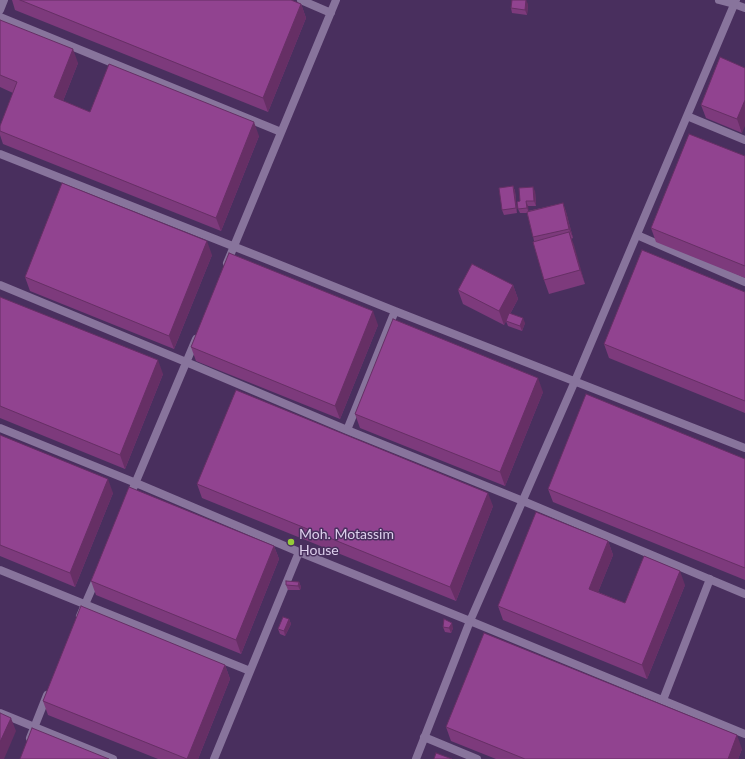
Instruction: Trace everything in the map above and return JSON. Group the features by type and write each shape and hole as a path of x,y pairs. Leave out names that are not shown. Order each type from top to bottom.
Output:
{"street":[{"path":"0,10 4,0"},
{"path":"301,0 331,13"},
{"path":"225,268 336,0"},
{"path":"719,0 735,2 745,8"},
{"path":"416,759 470,621 575,381 735,2"},
{"path":"0,17 281,132"},
{"path":"687,116 745,140"},
{"path":"0,154 745,448"},
{"path":"637,235 745,282"},
{"path":"0,285 745,594"},
{"path":"347,430 395,311"},
{"path":"127,504 198,333"},
{"path":"0,428 745,734"},
{"path":"214,759 299,552"},
{"path":"76,626 100,569"},
{"path":"0,570 250,671"},
{"path":"663,700 710,579"},
{"path":"26,746 49,691"},
{"path":"0,713 113,759"},
{"path":"424,737 477,759"}],"building":[{"path":"20,0 291,0 301,4 263,98"},
{"path":"512,0 526,0 525,10 511,8"},
{"path":"0,20 73,49 54,97 90,112 109,64 254,122 216,218 0,131 0,126 17,82 0,75"},
{"path":"720,57 745,68 745,100 737,119 701,105"},
{"path":"689,134 745,156 745,266 651,228"},
{"path":"62,183 207,241 169,336 25,277"},
{"path":"513,186 516,208 502,210 499,188"},
{"path":"533,187 534,201 526,201 527,208 518,209 517,202 520,201 519,188"},
{"path":"563,203 569,229 533,237 527,212"},
{"path":"569,232 580,270 544,280 533,242"},
{"path":"642,250 745,292 745,401 604,344"},
{"path":"229,253 373,311 335,406 191,347"},
{"path":"472,264 513,285 499,311 458,290"},
{"path":"0,297 158,360 120,455 0,406"},
{"path":"509,313 523,318 520,326 506,321"},
{"path":"393,319 538,378 500,472 355,414"},
{"path":"236,390 488,493 450,587 197,484"},
{"path":"586,394 745,459 745,568 548,489"},
{"path":"0,435 108,479 70,573 0,545"},
{"path":"129,487 274,546 236,640 91,581"},
{"path":"536,512 608,541 589,589 625,603 644,556 680,571 642,665 498,606"},
{"path":"286,581 299,582 298,586 286,585"},
{"path":"81,606 225,665 187,759 43,701"},
{"path":"283,617 289,619 284,631 278,629"},
{"path":"444,619 452,623 449,628 443,627"},
{"path":"484,633 737,735 728,759 525,759 446,727"},
{"path":"0,713 11,718 0,742"},
{"path":"32,728 109,759 20,759"},
{"path":"436,753 452,759 434,759"}],"place":[{"name":"Moh. Motassim House","path":"291,542"}]}
